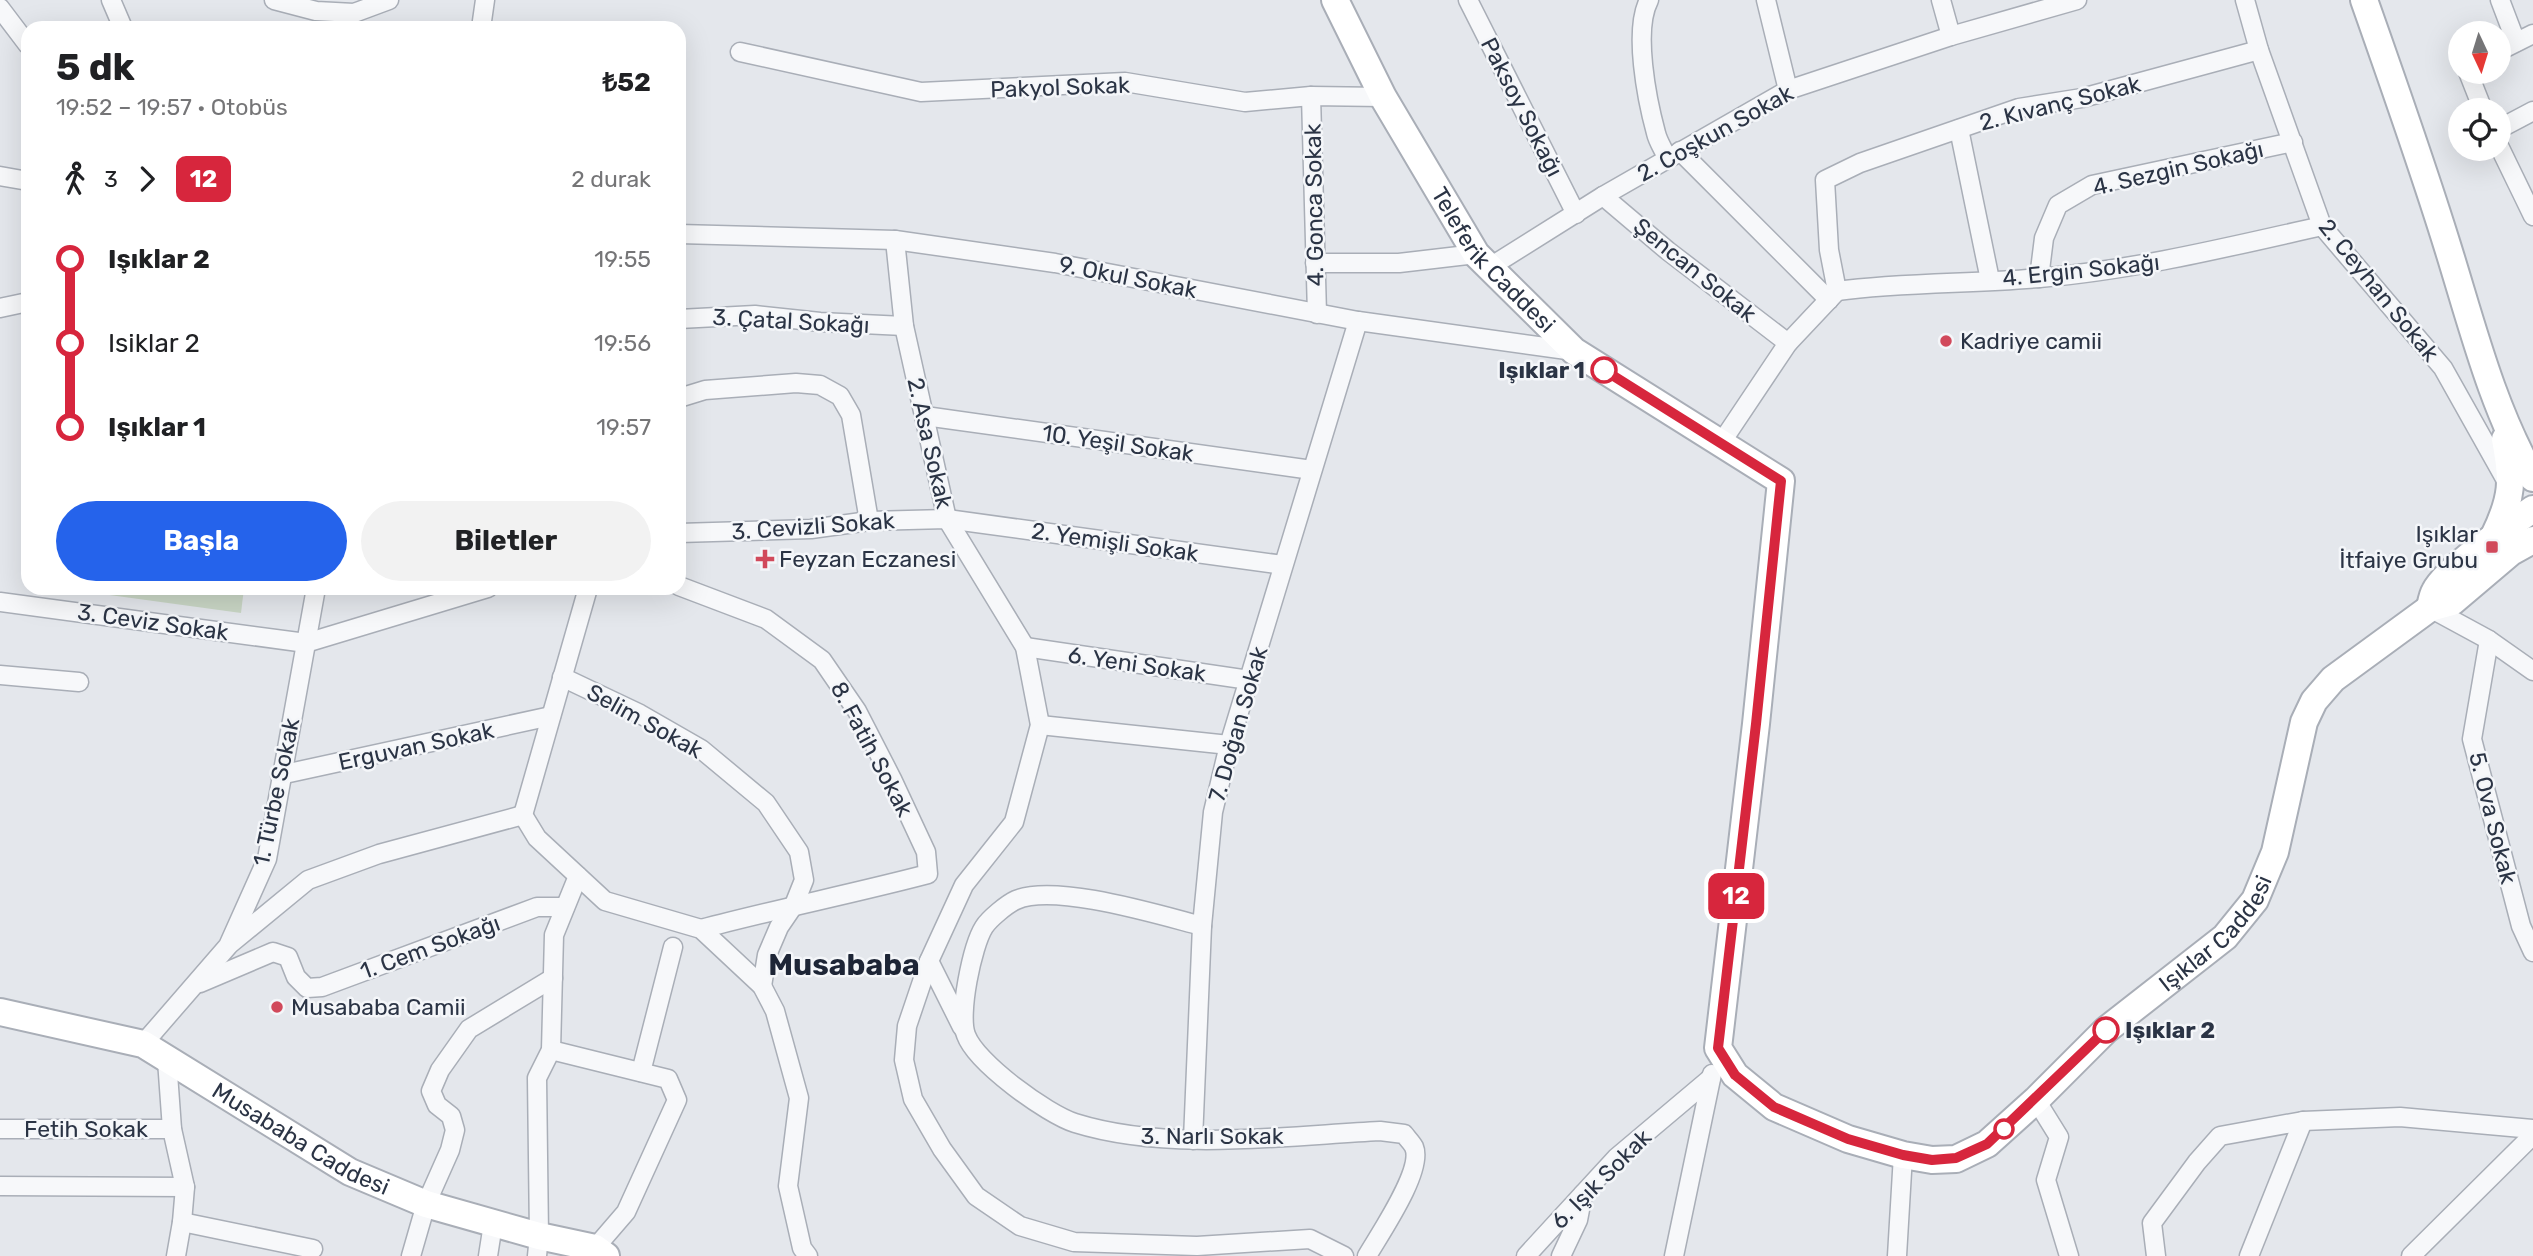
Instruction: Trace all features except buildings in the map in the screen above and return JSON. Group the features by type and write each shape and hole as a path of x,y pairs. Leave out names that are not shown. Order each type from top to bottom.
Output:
{"main road":[{"name":"Teleferik Caddesi","path":"1335,0 1383,97 1483,260 1574,351 1781,481 1718,1048"},
{"path":"2364,0 2419,156 2498,403 2517,450 2530,519"},
{"path":"2513,543 2507,511 2522,483"},
{"name":"Işıklar Caddesi","path":"1718,1048 1735,1075 1774,1107 1848,1139 1903,1155 1932,1160 1956,1158 1987,1144 2036,1100 2106,1030 2225,937 2255,900 2275,852 2304,722 2314,701 2333,679 2430,608 2452,602 2513,543 2530,519"},
{"name":"Musababa Caddesi","path":"0,1012 144,1044 350,1172 426,1204 493,1224 538,1246 600,1252"}],"street":[{"path":"111,0 120,21"},
{"path":"274,0 316,11 354,13 389,0"},
{"path":"482,21 485,0"},
{"name":"Paksoy Sokağı","path":"1468,0 1576,214"},
{"path":"1634,0 1630,43 1638,86 1656,135 1833,295 1788,343 1721,443"},
{"path":"1649,0 1643,12 1641,39 1656,135"},
{"path":"1766,0 1788,90"},
{"path":"1941,0 1951,36"},
{"name":"2. Ceyhan Sokak","path":"2245,0 2259,50 2322,226 2443,368 2522,483"},
{"path":"2500,0 2516,42"},
{"name":"2. Coşkun Sokak","path":"1483,260 1576,214 1674,154 1788,90 1951,36 2067,2"},
{"path":"0,8 21,36"},
{"path":"2511,45 2533,34"},
{"name":"2. Kıvanç Sokak","path":"1833,295 1825,180 1860,163 2019,108 2082,98 2259,50"},
{"name":"Pakyol Sokak","path":"740,52 921,92 1125,82 1245,102 1311,96 1383,97"},
{"name":"4. Gonca Sokak","path":"1311,96 1317,314"},
{"path":"2511,123 2533,111"},
{"path":"1959,129 1990,280"},
{"name":"4. Sezgin Sokağı","path":"2039,278 2044,238 2058,205 2092,185 2293,142"},
{"path":"2506,161 2533,216"},
{"path":"0,176 21,180"},
{"name":"Şencan Sokak","path":"1604,196 1668,251 1788,343"},
{"name":"4. Ergin Sokağı","path":"1833,295 1879,286 2039,278 2146,265 2322,226"},
{"name":"9. Okul Sokak","path":"686,234 895,240 1055,263 1358,321 1574,351"},
{"name":"2. Asa Sokak","path":"895,240 904,326 947,519 1024,647 1040,725 1014,822 964,885 929,961 907,1026 904,1060 913,1099 976,1196 1020,1226 1074,1242 1197,1246 1310,1239 1344,1256"},
{"path":"1315,263 1483,260"},
{"path":"0,309 21,304"},
{"name":"3. Çatal Sokağı","path":"686,319 755,315 820,322 904,326"},
{"name":"7. Doğan Sokak","path":"1192,1140 1202,926 1213,812 1228,745 1358,321"},
{"path":"686,396 705,390 796,383 820,385 840,396 850,415 869,521"},
{"name":"10. Yeşil Sokak","path":"925,416 1312,470"},
{"name":"3. Cevizli Sokak","path":"686,533 811,529 869,521 947,519"},
{"name":"2. Yemişli Sokak","path":"947,519 1283,565"},
{"name":"8. Fatih Sokak","path":"686,589 766,620 822,660 857,711 926,852 928,874 847,895 794,905"},
{"name":"1. Türbe Sokak","path":"144,1044 228,946 267,859 315,595"},
{"path":"306,643 465,595"},
{"path":"587,595 523,815 537,838 605,901 701,929 762,986 775,1011 799,1098 788,1186 802,1248 808,1256"},
{"name":"3. Ceviz Sokak","path":"0,601 306,643"},
{"path":"2430,608 2489,640 2533,671"},
{"name":"5. Ova Sokak","path":"2489,640 2472,739 2521,926 2533,952"},
{"name":"6. Yeni Sokak","path":"1024,647 1249,680"},
{"path":"0,675 79,682"},
{"name":"Selim Sokak","path":"562,677 640,714 701,749 766,803 799,852 804,880 767,955 762,986"},
{"name":"Erguvan Sokak","path":"281,775 551,716"},
{"path":"1040,725 1228,745"},
{"path":"228,946 308,880 379,854 523,815"},
{"path":"538,1246 537,1078 551,1050 554,935 578,876"},
{"path":"965,1035 965,1003 970,961 984,926 1014,900 1043,894 1056,895 1109,903 1202,926"},
{"path":"701,929 794,905"},
{"name":"1. Cem Sokağı","path":"193,986 273,953 288,957 296,977 307,988 322,987 537,907 565,907"},
{"path":"641,1072 673,947"},
{"name":"3. Narlı Sokak","path":"929,961 965,1035 989,1066 1034,1102 1073,1123 1131,1136 1192,1140 1380,1131 1404,1134 1415,1149 1414,1167 1401,1199 1367,1256"},
{"path":"411,1256 426,1204 456,1130 451,1116 437,1105 432,1091 440,1070 470,1029 553,978"},
{"path":"1674,1256 1718,1048"},
{"path":"551,1050 668,1079 677,1100 626,1212 600,1252"},
{"name":"Fetih Sokak","path":"167,1060 172,1129 185,1187 176,1256"},
{"name":"6. Işık Sokak","path":"1526,1256 1616,1157 1711,1077"},
{"path":"2036,1100 2059,1138 2046,1180 2069,1256"},
{"path":"2156,1256 2152,1223 2197,1162 2220,1136 2303,1121 2400,1117 2533,1129"},
{"path":"2249,1256 2303,1121"},
{"name":"Fetih Sokak","path":"0,1129 172,1129"},
{"path":"2411,1256 2533,1135"},
{"path":"1897,1256 1903,1155"},
{"path":"0,1186 185,1187"},
{"path":"1561,1256 1578,1220 1583,1194"},
{"path":"182,1222 313,1249"},
{"path":"488,1256 493,1224"}],"green space":[{"path":"110,595 243,595 241,613"}],"bus line":[{"name":"12","path":"1604,370 1781,481 1718,1048 1735,1075 1774,1107 1848,1139 1903,1155 1932,1160 1956,1158 1987,1144 2036,1100 2106,1030"}],"place":[{"name":"Kadriye camii","path":"1946,341"},
{"name":"Işıklar 1","path":"1604,370"},
{"name":"Işıklar İtfaiye Grubu","path":"2492,547"},
{"name":"Feyzan Eczanesi","path":"765,559"},
{"name":"Musababa Camii","path":"277,1007"},
{"name":"Işıklar 2","path":"2106,1030"}],"district":[{"name":"Musababa","path":"844,965"}]}
